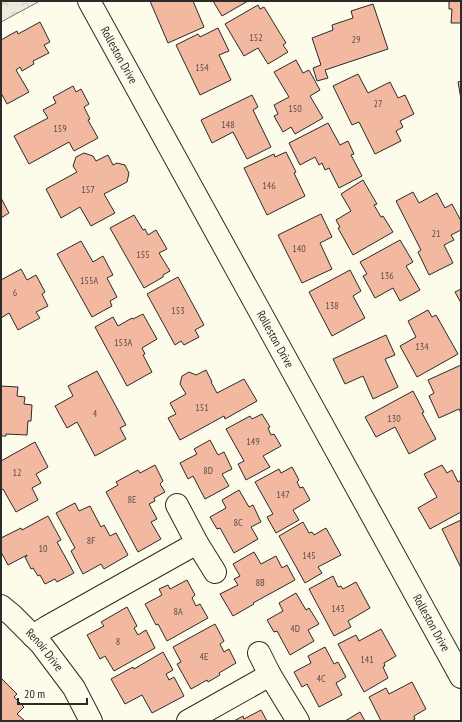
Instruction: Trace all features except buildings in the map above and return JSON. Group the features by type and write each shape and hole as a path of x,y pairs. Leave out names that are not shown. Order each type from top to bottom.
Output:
{"main road":[{"name":"Rolleston Drive","path":"89,1 461,677"},
{"path":"177,505 197,543 215,572"},
{"path":"33,636 197,543"},
{"name":"Renoir Drive","path":"1,606 41,644 74,688 91,721"},
{"path":"259,653 270,675 298,721"},
{"path":"188,721 270,675"}],"green space":[{"path":"1,1 40,1 1,22"}]}
